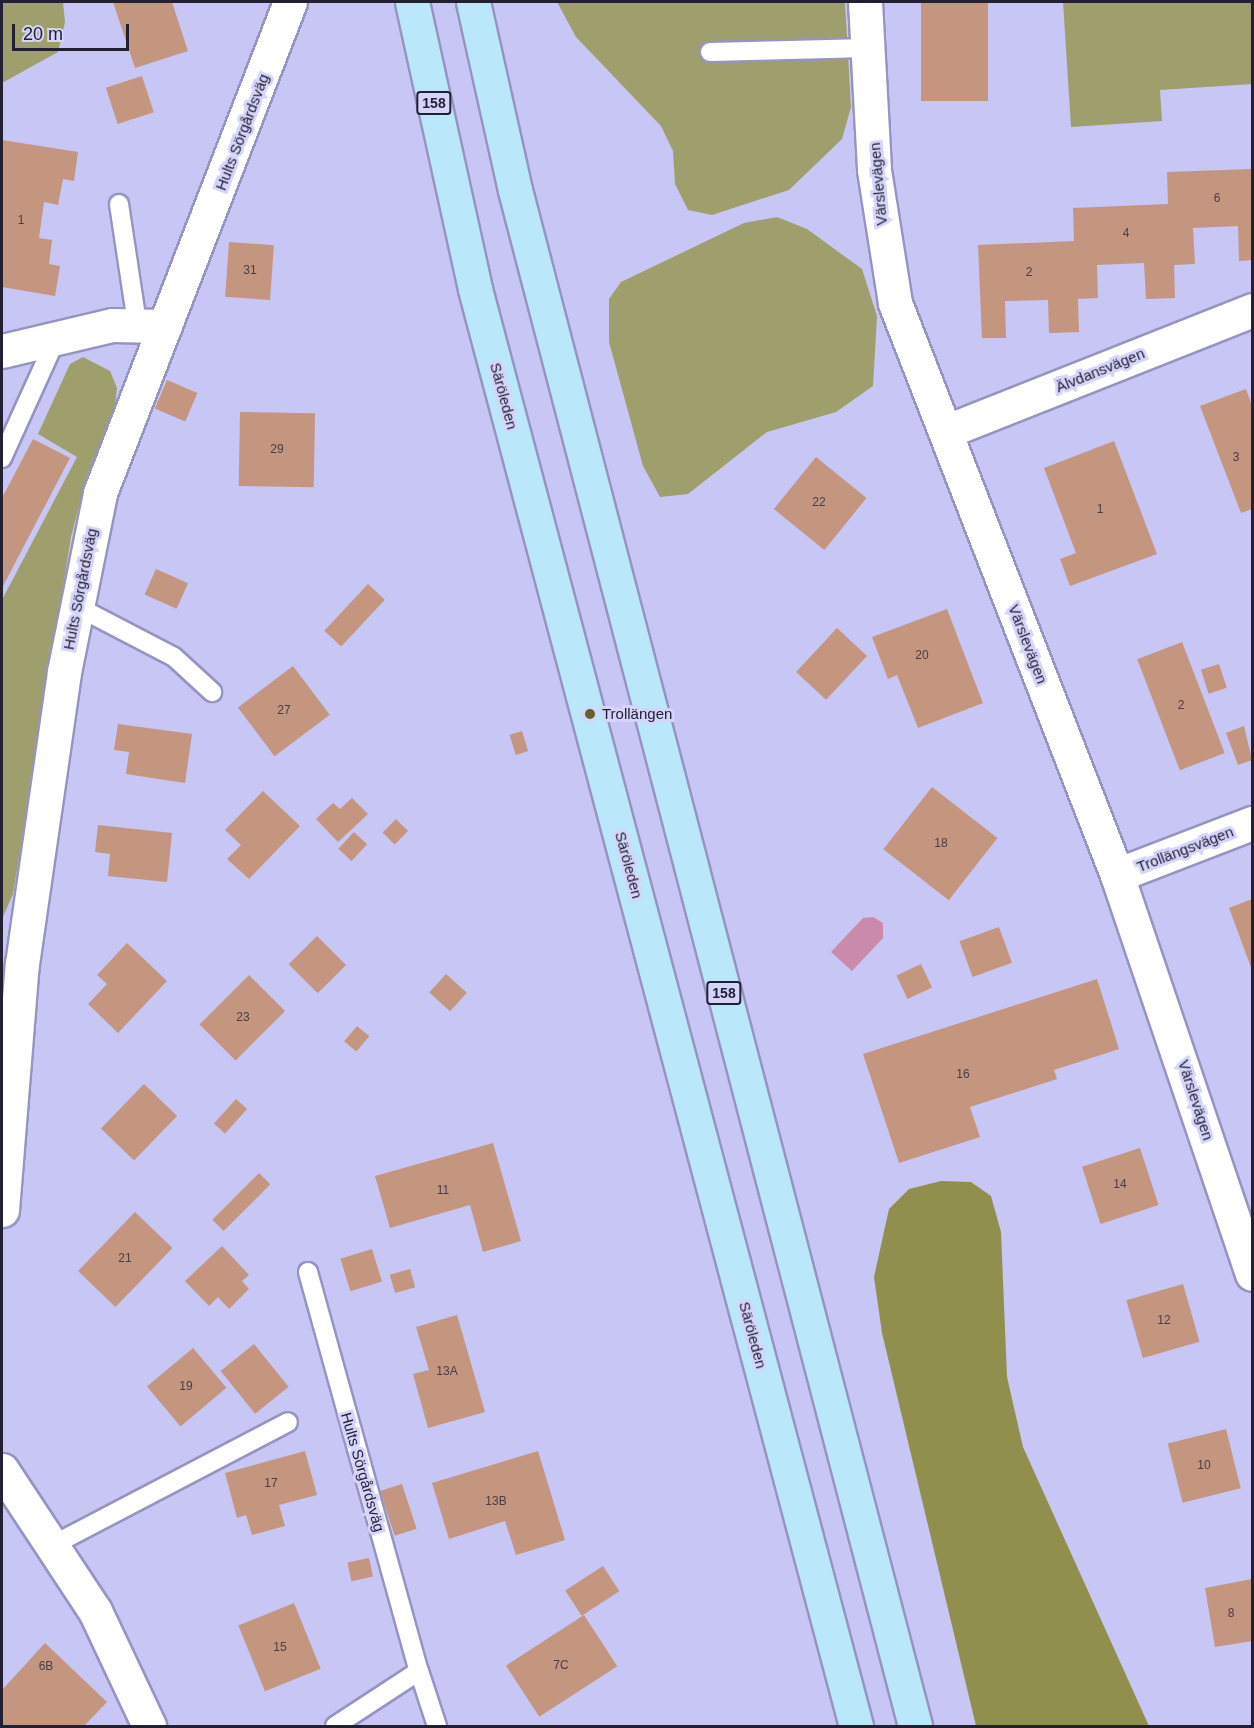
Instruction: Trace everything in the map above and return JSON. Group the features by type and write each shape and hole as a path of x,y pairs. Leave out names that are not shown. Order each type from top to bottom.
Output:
{"main road":[{"name":"Säröleden","path":"412,2 475,289 856,1726"},
{"name":"158","path":"473,2 515,190 915,1726"}],"street":[{"name":"Hults Sörgårdsväg","path":"2,1210 12,964 76,606 100,493 151,324 290,2"},
{"name":"Värslevägen","path":"865,2 885,259 895,303 947,431 1117,875 1252,1274"},
{"name":"Älvdansvägen","path":"947,431 1252,310"},
{"path":"2,351 57,337 151,324"},
{"name":"Trollängsvägen","path":"1117,875 1252,823"},
{"path":"2,1470 95,1611 149,1726"}],"lane":[{"path":"710,52 868,48"},
{"path":"118,204 151,324"},
{"path":"2,458 57,337"},
{"path":"76,606 174,657 212,692"},
{"name":"Hults Sörgårdsväg","path":"308,1272 419,1671 437,1726"},
{"path":"53,1545 288,1422"},
{"path":"335,1726 419,1671"}],"shaded area":[{"path":"2,2 63,2 65,22 58,52 2,83"},
{"path":"557,2 845,2 851,107 842,139 789,190 712,215 688,210 675,184 673,151 661,126 576,37"},
{"path":"1063,2 1252,2 1252,84 1160,90 1162,121 1071,127"},
{"path":"777,217 807,229 862,269 877,316 873,386 836,412 767,432 688,494 660,497 643,466 609,342 609,299 621,282 744,223"},
{"path":"83,357 110,371 117,388 115,406 86,478 71,537 13,894 2,919 2,600 77,457 38,434 70,364"},
{"path":"873,917 883,923 883,938 852,971 831,952 863,918"},
{"path":"941,1181 971,1182 991,1196 1001,1232 1007,1377 1023,1447 1149,1726 976,1726 882,1333 874,1277 889,1209 909,1189"}],"building":[{"path":"113,2 172,2 188,51 135,68"},
{"path":"921,2 988,2 988,101 921,101"},
{"path":"142,76 154,112 118,124 106,88"},
{"path":"2,140 78,152 74,181 63,179 58,205 44,202 39,238 52,240 49,264 60,266 55,296 2,287"},
{"path":"1252,169 1252,260 1239,261 1238,226 1193,228 1195,264 1174,265 1175,298 1146,299 1144,263 1097,265 1098,298 1078,299 1079,332 1049,333 1048,300 1005,301 1006,338 982,338 978,245 1074,241 1073,208 1168,204 1167,172"},
{"path":"229,242 274,245 270,300 225,297"},
{"path":"167,380 197,393 185,421 155,409"},
{"path":"1246,389 1252,406 1252,509 1241,513 1200,406"},
{"path":"240,412 315,413 314,487 239,486"},
{"path":"33,439 70,458 2,588 2,498"},
{"path":"1114,441 1157,554 1070,586 1060,559 1076,553 1044,468"},
{"path":"816,457 867,498 824,550 774,509"},
{"path":"156,569 188,583 177,609 145,595"},
{"path":"368,584 385,600 341,646 324,631"},
{"path":"947,609 983,703 918,728 897,675 888,679 872,637"},
{"path":"837,628 867,656 826,700 796,672"},
{"path":"1182,642 1225,753 1180,770 1137,659"},
{"path":"1219,664 1227,688 1209,694 1201,670"},
{"path":"293,666 330,715 275,756 238,708"},
{"path":"118,724 192,734 185,783 126,774 129,752 114,750"},
{"path":"1244,726 1252,760 1238,765 1226,733"},
{"path":"522,731 528,751 516,755 510,735"},
{"path":"932,787 997,838 949,900 883,849"},
{"path":"263,791 300,826 249,879 227,859 241,845 225,830"},
{"path":"352,798 368,814 338,842 316,819 333,803 340,809"},
{"path":"396,819 408,831 395,844 383,832"},
{"path":"98,825 172,833 167,882 108,876 110,854 95,852"},
{"path":"354,832 367,844 351,861 338,849"},
{"path":"1252,899 1252,970 1229,908"},
{"path":"999,927 1012,963 973,977 960,941"},
{"path":"317,936 346,965 318,993 289,964"},
{"path":"127,943 167,981 118,1033 88,1004 107,984 97,975"},
{"path":"921,964 932,988 908,999 897,975"},
{"path":"446,974 467,993 450,1011 429,993"},
{"path":"249,975 285,1011 236,1061 200,1024"},
{"path":"1097,979 1119,1049 1054,1070 1057,1079 970,1107 980,1137 899,1163 863,1054"},
{"path":"357,1026 369,1036 356,1052 344,1041"},
{"path":"144,1084 177,1116 134,1161 101,1129"},
{"path":"236,1099 247,1109 225,1134 214,1124"},
{"path":"493,1143 521,1241 483,1252 470,1205 390,1228 375,1176"},
{"path":"1140,1148 1159,1205 1101,1224 1082,1167"},
{"path":"259,1173 270,1184 224,1231 212,1220"},
{"path":"135,1212 172,1248 115,1307 78,1271"},
{"path":"222,1246 249,1275 242,1281 249,1289 229,1309 218,1297 209,1306 185,1281"},
{"path":"372,1249 382,1282 350,1291 340,1259"},
{"path":"410,1269 415,1287 395,1293 390,1275"},
{"path":"1183,1284 1200,1342 1143,1358 1126,1300"},
{"path":"457,1315 485,1412 428,1428 413,1374 429,1370 416,1327"},
{"path":"254,1344 289,1387 255,1414 221,1371"},
{"path":"193,1348 226,1388 180,1426 147,1387"},
{"path":"1226,1429 1241,1488 1183,1503 1168,1444"},
{"path":"305,1451 317,1495 279,1505 285,1526 252,1535 246,1515 237,1518 225,1473"},
{"path":"538,1451 565,1540 516,1555 505,1521 449,1539 432,1483"},
{"path":"402,1484 417,1529 395,1536 380,1491"},
{"path":"369,1558 373,1577 351,1581 347,1563"},
{"path":"603,1566 619,1591 582,1616 565,1591"},
{"path":"1252,1579 1252,1641 1215,1647 1205,1588"},
{"path":"294,1603 321,1669 265,1691 238,1625"},
{"path":"584,1615 617,1666 539,1717 506,1666"},
{"path":"45,1643 107,1702 84,1726 2,1726 2,1690"}],"place":[{"name":"Trollängen","path":"590,714"}]}
